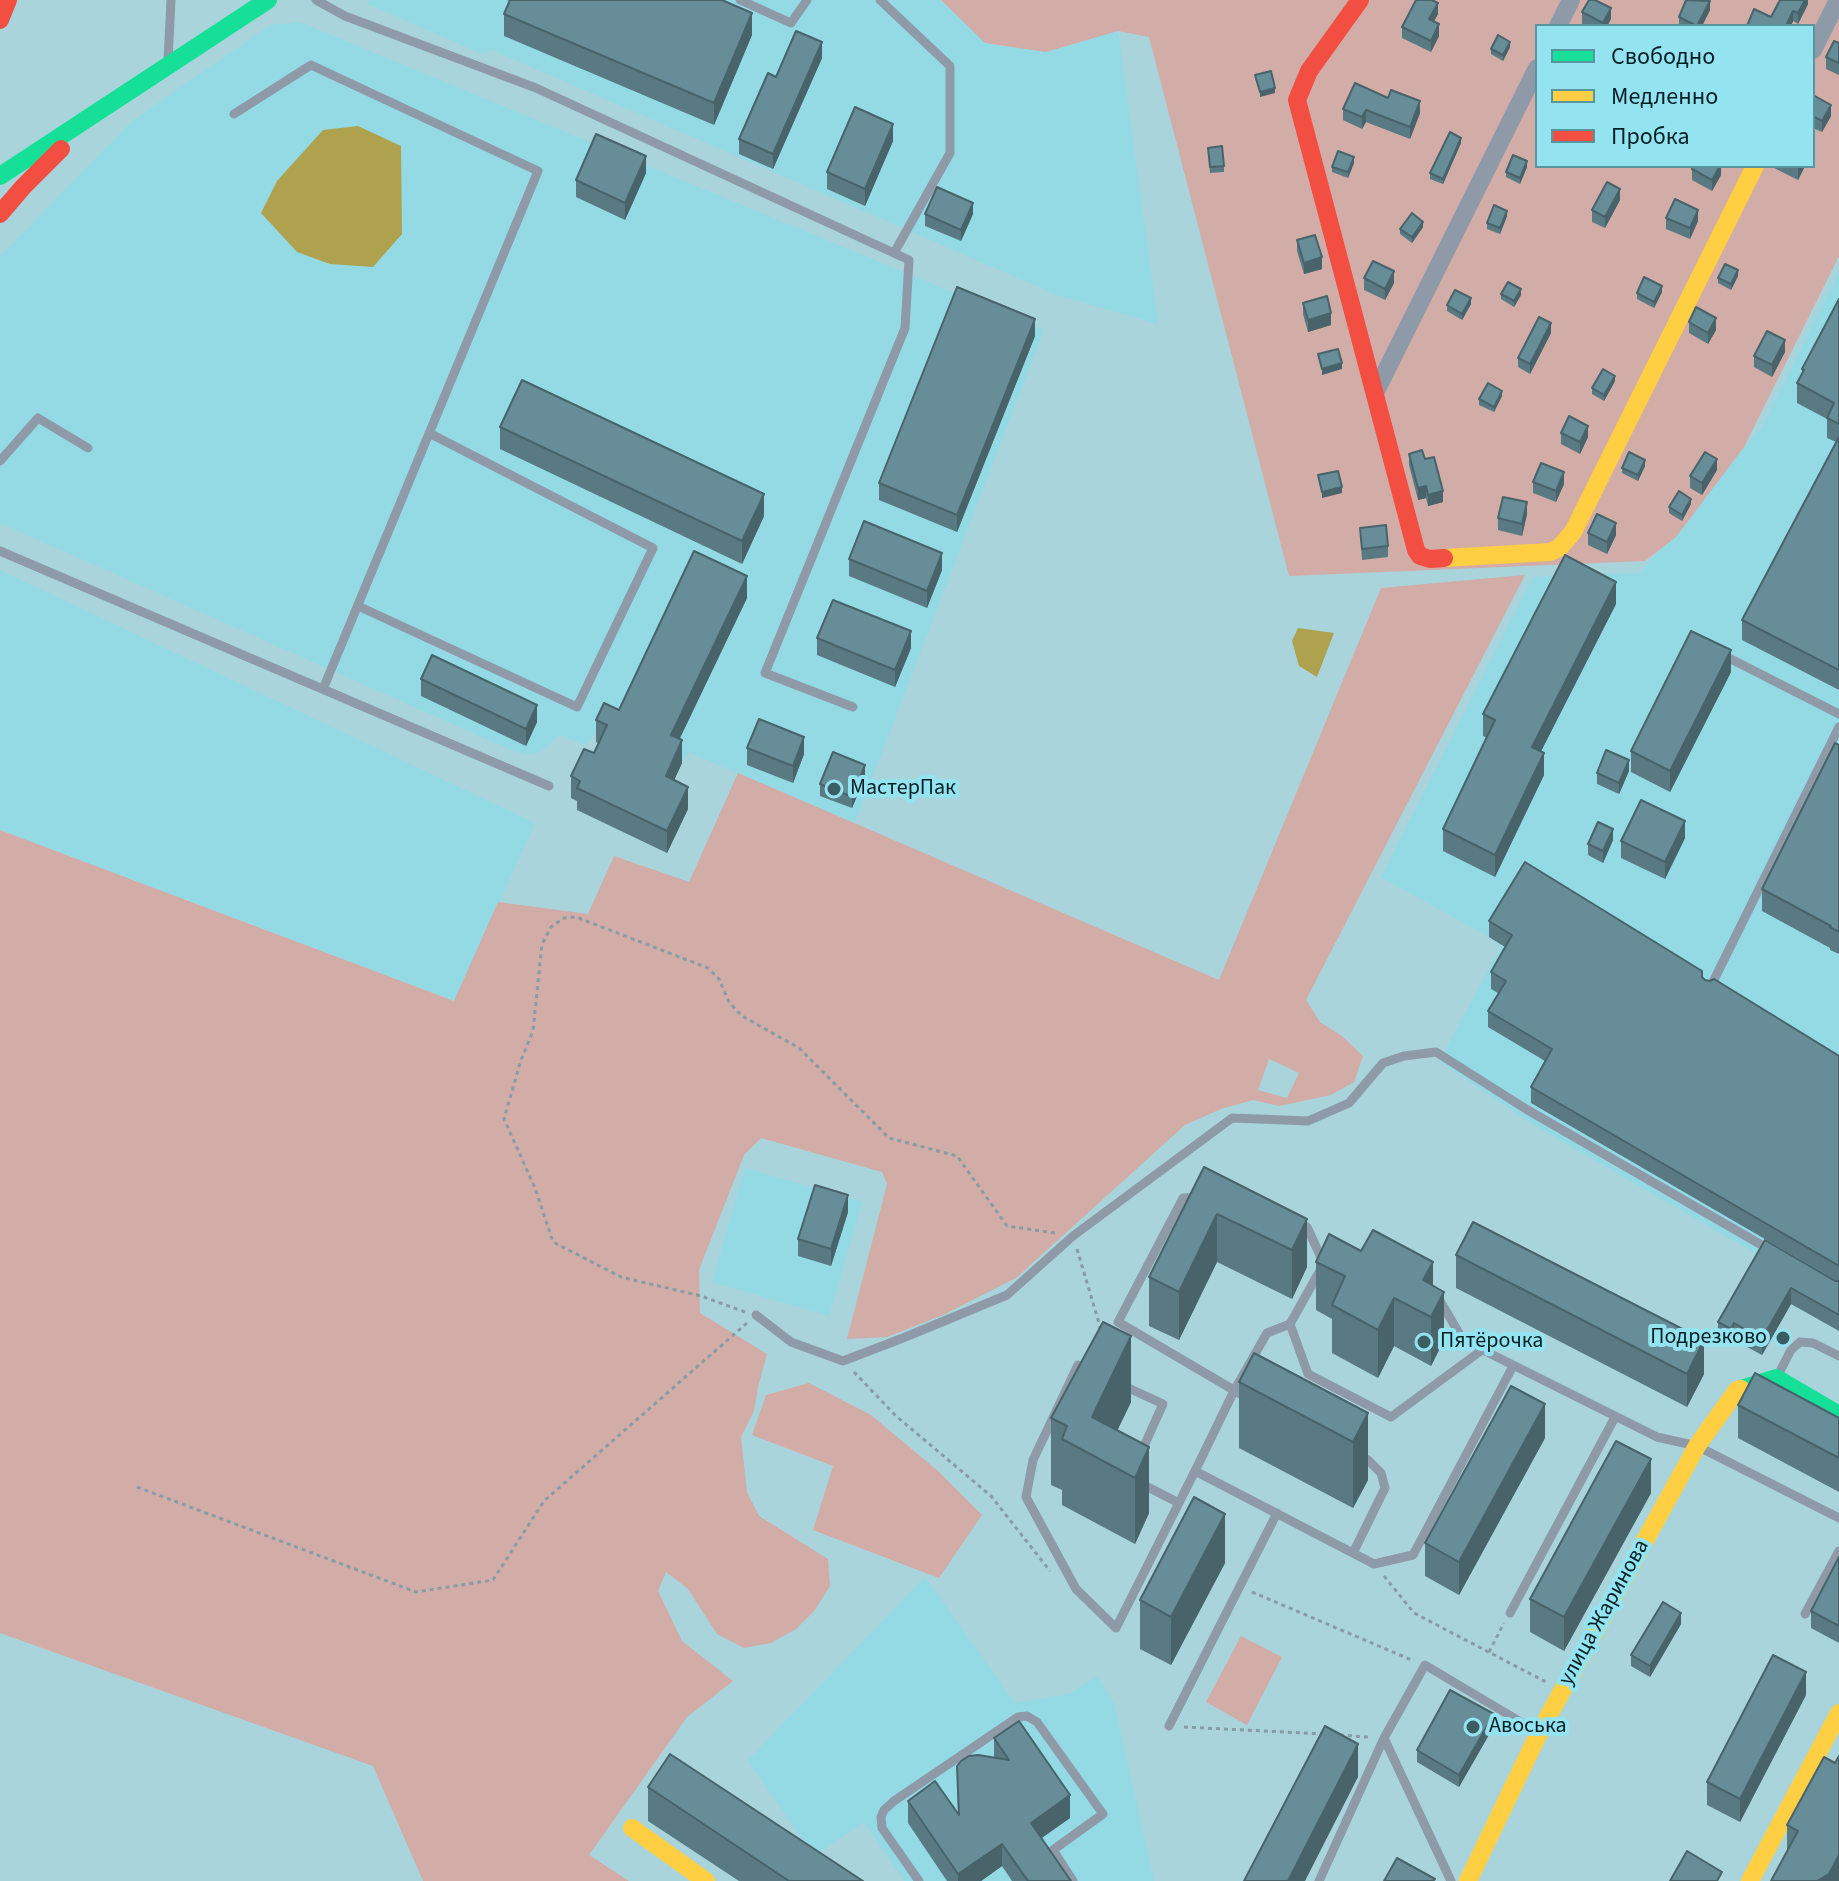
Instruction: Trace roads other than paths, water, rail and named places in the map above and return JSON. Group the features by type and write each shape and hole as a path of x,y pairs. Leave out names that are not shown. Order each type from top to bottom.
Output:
{"street":[{"path":"0,20 8,0"},
{"path":"0,176 268,0"},
{"path":"1360,0 1309,71 1297,100 1420,556 1445,559 1550,552 1559,548 1573,532 1754,168"},
{"path":"1559,24 1571,0"},
{"path":"1815,46 1838,0"},
{"path":"1375,393 1535,72"},
{"path":"0,214 66,144 133,88"},
{"path":"1776,1378 1834,1412 1839,1390"},
{"name":"улица Жаринова","path":"1468,1881 1539,1733 1697,1446 1737,1390 1776,1378"},
{"path":"1750,1881 1839,1713"},
{"path":"632,1828 706,1881"}],"lane":[{"path":"168,64 171,0"},
{"path":"316,0 345,16 536,88 909,260 905,328 765,673 853,707"},
{"path":"740,0 791,23 807,0"},
{"path":"880,0 950,66 950,153 894,253"},
{"path":"234,114 311,65 538,171 323,689"},
{"path":"0,461 38,418 88,448"},
{"path":"358,606 577,707 653,548 429,433"},
{"path":"0,551 549,786"},
{"path":"1706,646 1839,714"},
{"path":"1709,990 1839,727"},
{"path":"756,1315 791,1342 843,1361 903,1338 1007,1295 1073,1236 1232,1118 1308,1121 1349,1103 1383,1063 1404,1056 1436,1052 1526,1109 1783,1258"},
{"path":"1211,1196 1183,1198 1118,1322 1261,1405"},
{"path":"1294,1221 1307,1227 1324,1264"},
{"path":"1104,1377 1078,1365 1033,1460 1026,1497 1076,1589 1116,1628 1234,1391 1267,1333 1290,1324 1324,1264 1335,1261"},
{"path":"1425,1290 1438,1297 1463,1340 1657,1437 1697,1446 1839,1518"},
{"path":"1290,1324 1308,1374 1391,1417 1482,1350"},
{"path":"1776,1378 1791,1350 1800,1342 1813,1343 1839,1356"},
{"path":"1195,1471 1374,1564 1413,1555 1513,1366"},
{"path":"1117,1383 1163,1404 1135,1465"},
{"path":"1510,1613 1615,1417"},
{"path":"1343,1447 1368,1460 1381,1473 1385,1488 1353,1553"},
{"path":"1129,1477 1179,1503"},
{"path":"1169,1726 1277,1513"},
{"path":"1805,1614 1839,1551"},
{"path":"1319,1881 1384,1738 1425,1665 1539,1733"},
{"path":"919,1881 882,1828 884,1810 1018,1717 1027,1716 1037,1722 1103,1814 1053,1850 1073,1881"},
{"path":"1384,1738 1451,1881"}],"place":[{"name":"МастерПак","path":"834,789"},
{"name":"Подрезково","path":"1783,1338"},
{"name":"Пятёрочка","path":"1424,1342"},
{"name":"Авоська","path":"1473,1727"}]}
